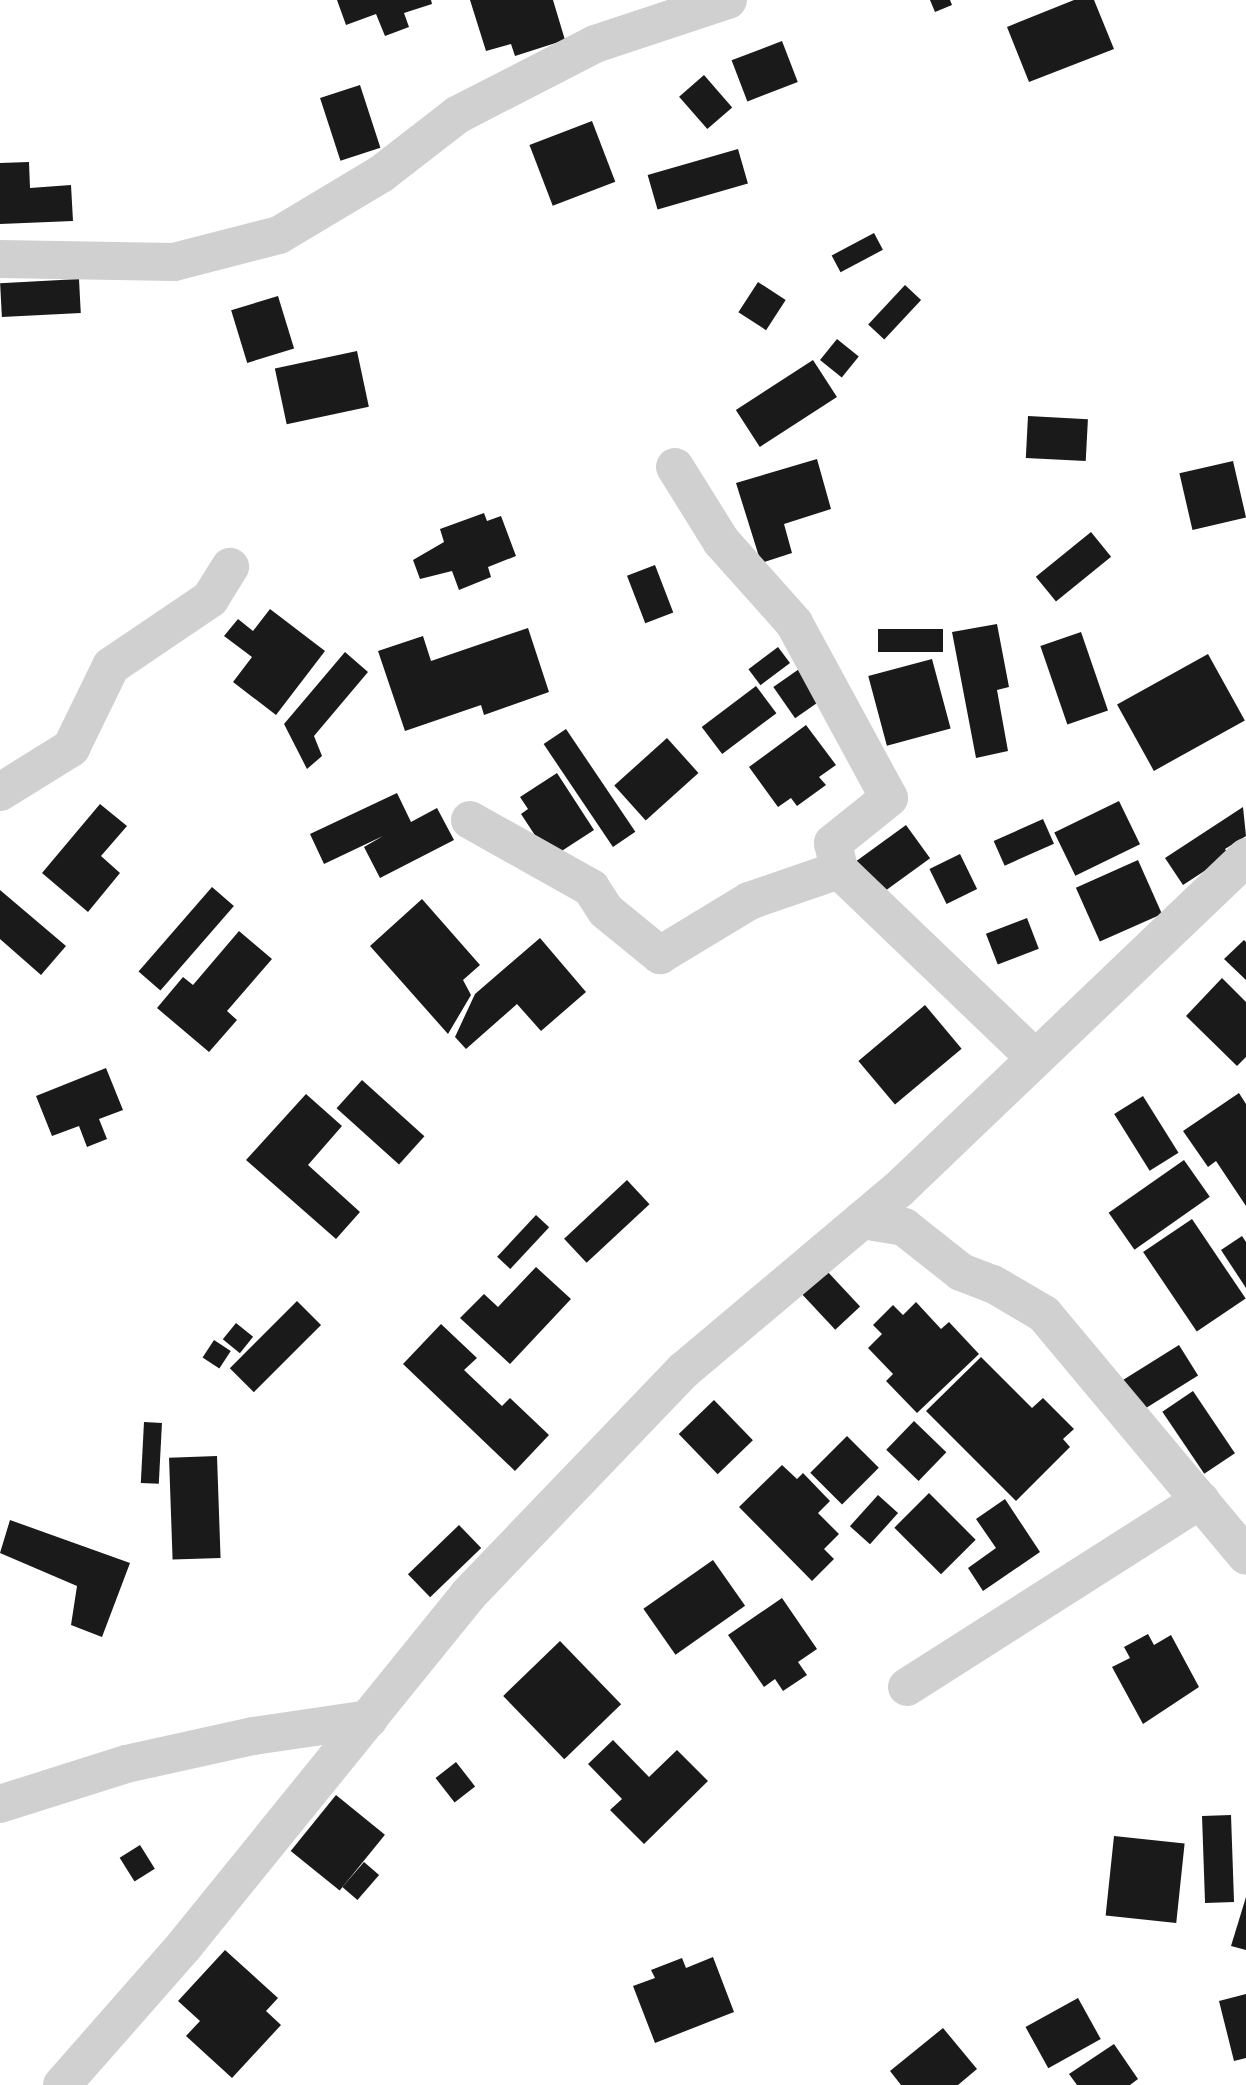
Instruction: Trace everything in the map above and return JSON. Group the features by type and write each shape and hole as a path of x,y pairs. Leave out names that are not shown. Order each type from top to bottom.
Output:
{"street":[{"path":"0,259 174,262 279,235 381,174 457,115 595,44 728,0"},
{"path":"675,467 721,541 794,623 889,798 833,843 839,870 1035,1058"},
{"path":"0,792 71,748 111,666 210,599 230,567"},
{"path":"470,820 591,888 606,911 660,955 749,901 839,870"},
{"path":"62,2085 184,1946 468,1595 684,1370 862,1220 1246,857"},
{"path":"862,1220 904,1227 961,1272 993,1284 1044,1314 1246,1556"},
{"path":"907,1687 1200,1500"},
{"path":"0,1804 126,1764 253,1736 369,1719"}],"building":[{"path":"337,0 431,0 432,4 404,13 409,27 385,36 376,14 346,25"},
{"path":"470,0 553,0 565,40 515,56 511,44 486,51"},
{"path":"930,0 950,0 952,5 935,12"},
{"path":"1074,0 1094,0 1114,49 1029,82 1007,27"},
{"path":"782,41 798,82 747,101 732,60"},
{"path":"704,75 732,107 707,129 679,97"},
{"path":"360,85 380,148 340,161 320,98"},
{"path":"592,121 615,182 553,206 529,145"},
{"path":"738,149 748,184 658,210 648,175"},
{"path":"29,162 30,188 71,185 73,221 0,224 0,163"},
{"path":"874,233 883,250 841,272 832,256"},
{"path":"79,279 81,313 2,317 0,283"},
{"path":"758,282 786,300 766,330 738,312"},
{"path":"905,285 921,300 884,339 868,324"},
{"path":"278,296 294,349 247,363 231,310"},
{"path":"837,339 859,357 842,378 820,360"},
{"path":"357,351 369,407 287,424 275,368"},
{"path":"813,360 837,397 760,447 736,410"},
{"path":"1028,416 1088,419 1086,461 1026,458"},
{"path":"817,459 831,509 784,524 792,553 761,563 736,483"},
{"path":"1233,461 1246,518 1192,530 1179,473"},
{"path":"484,513 487,521 501,516 516,556 488,567 491,577 459,590 452,571 420,579 413,560 444,542 440,529"},
{"path":"1091,532 1111,557 1056,602 1036,577"},
{"path":"655,565 673,613 645,623 627,576"},
{"path":"270,609 325,651 276,715 233,682 252,657 224,636 238,619 253,631"},
{"path":"997,624 1009,687 997,690 1008,751 976,758 952,632"},
{"path":"528,628 549,692 484,715 481,705 405,731 378,651 423,636 431,661"},
{"path":"878,629 943,629 943,652 878,652"},
{"path":"1081,632 1108,710 1067,724 1040,646"},
{"path":"778,647 790,663 760,685 748,669"},
{"path":"345,652 368,672 314,736 322,756 307,769 284,724"},
{"path":"1208,654 1245,720 1154,771 1117,704"},
{"path":"932,659 951,729 887,746 868,676"},
{"path":"802,667 824,698 795,718 773,687"},
{"path":"756,686 776,713 722,754 702,727"},
{"path":"806,725 836,765 819,777 826,785 797,806 791,798 778,807 749,767"},
{"path":"566,729 635,832 613,847 544,744"},
{"path":"667,738 698,773 646,820 614,786"},
{"path":"557,773 594,830 557,854 544,849 521,814 528,809 520,797"},
{"path":"397,793 411,822 437,808 454,840 380,878 364,847 383,836 324,864 310,834"},
{"path":"1119,801 1140,844 1075,876 1054,833"},
{"path":"100,804 127,826 101,856 120,873 88,912 42,873"},
{"path":"1243,807 1246,836 1225,849 1229,855 1183,885 1165,858"},
{"path":"1043,819 1054,844 1005,866 994,841"},
{"path":"906,825 930,858 879,895 855,862"},
{"path":"960,854 977,889 947,904 929,869"},
{"path":"1138,860 1162,914 1100,942 1076,888"},
{"path":"212,887 234,906 160,991 139,972"},
{"path":"0,890 66,946 41,975 0,939"},
{"path":"422,899 480,965 463,980 471,995 448,1034 370,946"},
{"path":"1027,918 1039,949 998,965 986,934"},
{"path":"239,931 272,959 227,1011 237,1020 209,1052 157,1008 183,977 193,985"},
{"path":"540,938 586,992 541,1031 517,1004 466,1049 455,1037 475,994"},
{"path":"1244,940 1246,942 1246,980 1224,959"},
{"path":"1222,978 1246,1002 1246,1057 1237,1066 1186,1016"},
{"path":"925,1005 962,1049 895,1105 858,1061"},
{"path":"106,1068 123,1110 99,1119 107,1139 87,1147 79,1126 52,1136 36,1096"},
{"path":"362,1080 424,1136 399,1164 337,1108"},
{"path":"1239,1093 1246,1104 1246,1206 1216,1161 1208,1167 1183,1131"},
{"path":"306,1094 342,1126 308,1165 360,1212 336,1239 246,1160"},
{"path":"1143,1096 1179,1153 1150,1171 1114,1114"},
{"path":"1184,1160 1210,1197 1134,1250 1109,1213"},
{"path":"627,1180 650,1204 587,1263 564,1239"},
{"path":"536,1215 549,1227 510,1269 497,1257"},
{"path":"1192,1219 1246,1299 1197,1332 1143,1252"},
{"path":"1242,1236 1246,1242 1246,1288 1221,1250"},
{"path":"536,1267 571,1299 510,1364 460,1318 484,1294 498,1307"},
{"path":"826,1270 860,1307 835,1330 801,1293"},
{"path":"297,1301 321,1325 254,1392 230,1368"},
{"path":"916,1302 941,1329 949,1322 979,1354 917,1413 886,1381 893,1374 868,1348 882,1334 873,1325 893,1305 903,1315"},
{"path":"236,1323 253,1337 240,1353 223,1339"},
{"path":"441,1324 477,1358 464,1370 502,1406 510,1398 549,1435 515,1471 403,1364"},
{"path":"214,1340 231,1351 219,1369 203,1358"},
{"path":"1179,1345 1198,1376 1141,1411 1122,1381"},
{"path":"981,1357 1032,1408 1043,1398 1074,1429 1063,1439 1070,1447 1016,1501 926,1411"},
{"path":"1193,1391 1235,1453 1204,1474 1162,1412"},
{"path":"714,1400 753,1440 718,1474 679,1434"},
{"path":"914,1421 946,1452 919,1481 886,1450"},
{"path":"144,1422 162,1423 159,1484 141,1483"},
{"path":"847,1436 879,1468 842,1505 810,1473"},
{"path":"217,1456 221,1558 173,1560 169,1458"},
{"path":"782,1465 797,1479 803,1473 830,1501 818,1513 839,1534 824,1549 834,1559 812,1581 739,1507"},
{"path":"929,1493 976,1540 941,1574 894,1528"},
{"path":"878,1495 898,1513 870,1544 850,1526"},
{"path":"1005,1499 1040,1552 983,1591 968,1568 996,1548 976,1519"},
{"path":"10,1520 130,1563 102,1637 71,1625 77,1586 0,1553"},
{"path":"459,1525 481,1548 430,1597 408,1574"},
{"path":"713,1560 745,1606 675,1655 643,1609"},
{"path":"782,1598 817,1649 798,1662 807,1675 783,1691 775,1679 764,1687 728,1635"},
{"path":"1148,1634 1154,1645 1171,1635 1199,1687 1143,1724 1112,1667 1130,1658 1124,1647"},
{"path":"560,1641 621,1704 564,1759 503,1696"},
{"path":"613,1740 649,1777 677,1750 708,1781 644,1844 610,1810 622,1799 588,1764"},
{"path":"456,1762 475,1786 455,1802 436,1778"},
{"path":"336,1795 385,1835 340,1891 291,1851"},
{"path":"1231,1815 1234,1902 1205,1903 1202,1816"},
{"path":"1114,1836 1185,1843 1176,1923 1106,1916"},
{"path":"140,1845 155,1869 134,1881 120,1858"},
{"path":"364,1862 379,1875 357,1900 342,1887"},
{"path":"1246,1897 1246,1950 1231,1946"},
{"path":"225,1950 278,1998 266,2011 281,2025 232,2078 186,2036 200,2021 178,2001"},
{"path":"713,1957 734,2012 655,2043 633,1986 655,1978 651,1970 682,1958 686,1968"},
{"path":"1246,1994 1246,2058 1234,2061 1219,2001"},
{"path":"1078,1998 1101,2039 1048,2068 1026,2027"},
{"path":"943,2028 977,2069 958,2085 901,2085 890,2071"},
{"path":"1114,2044 1138,2079 1130,2085 1077,2085 1069,2074"}]}
